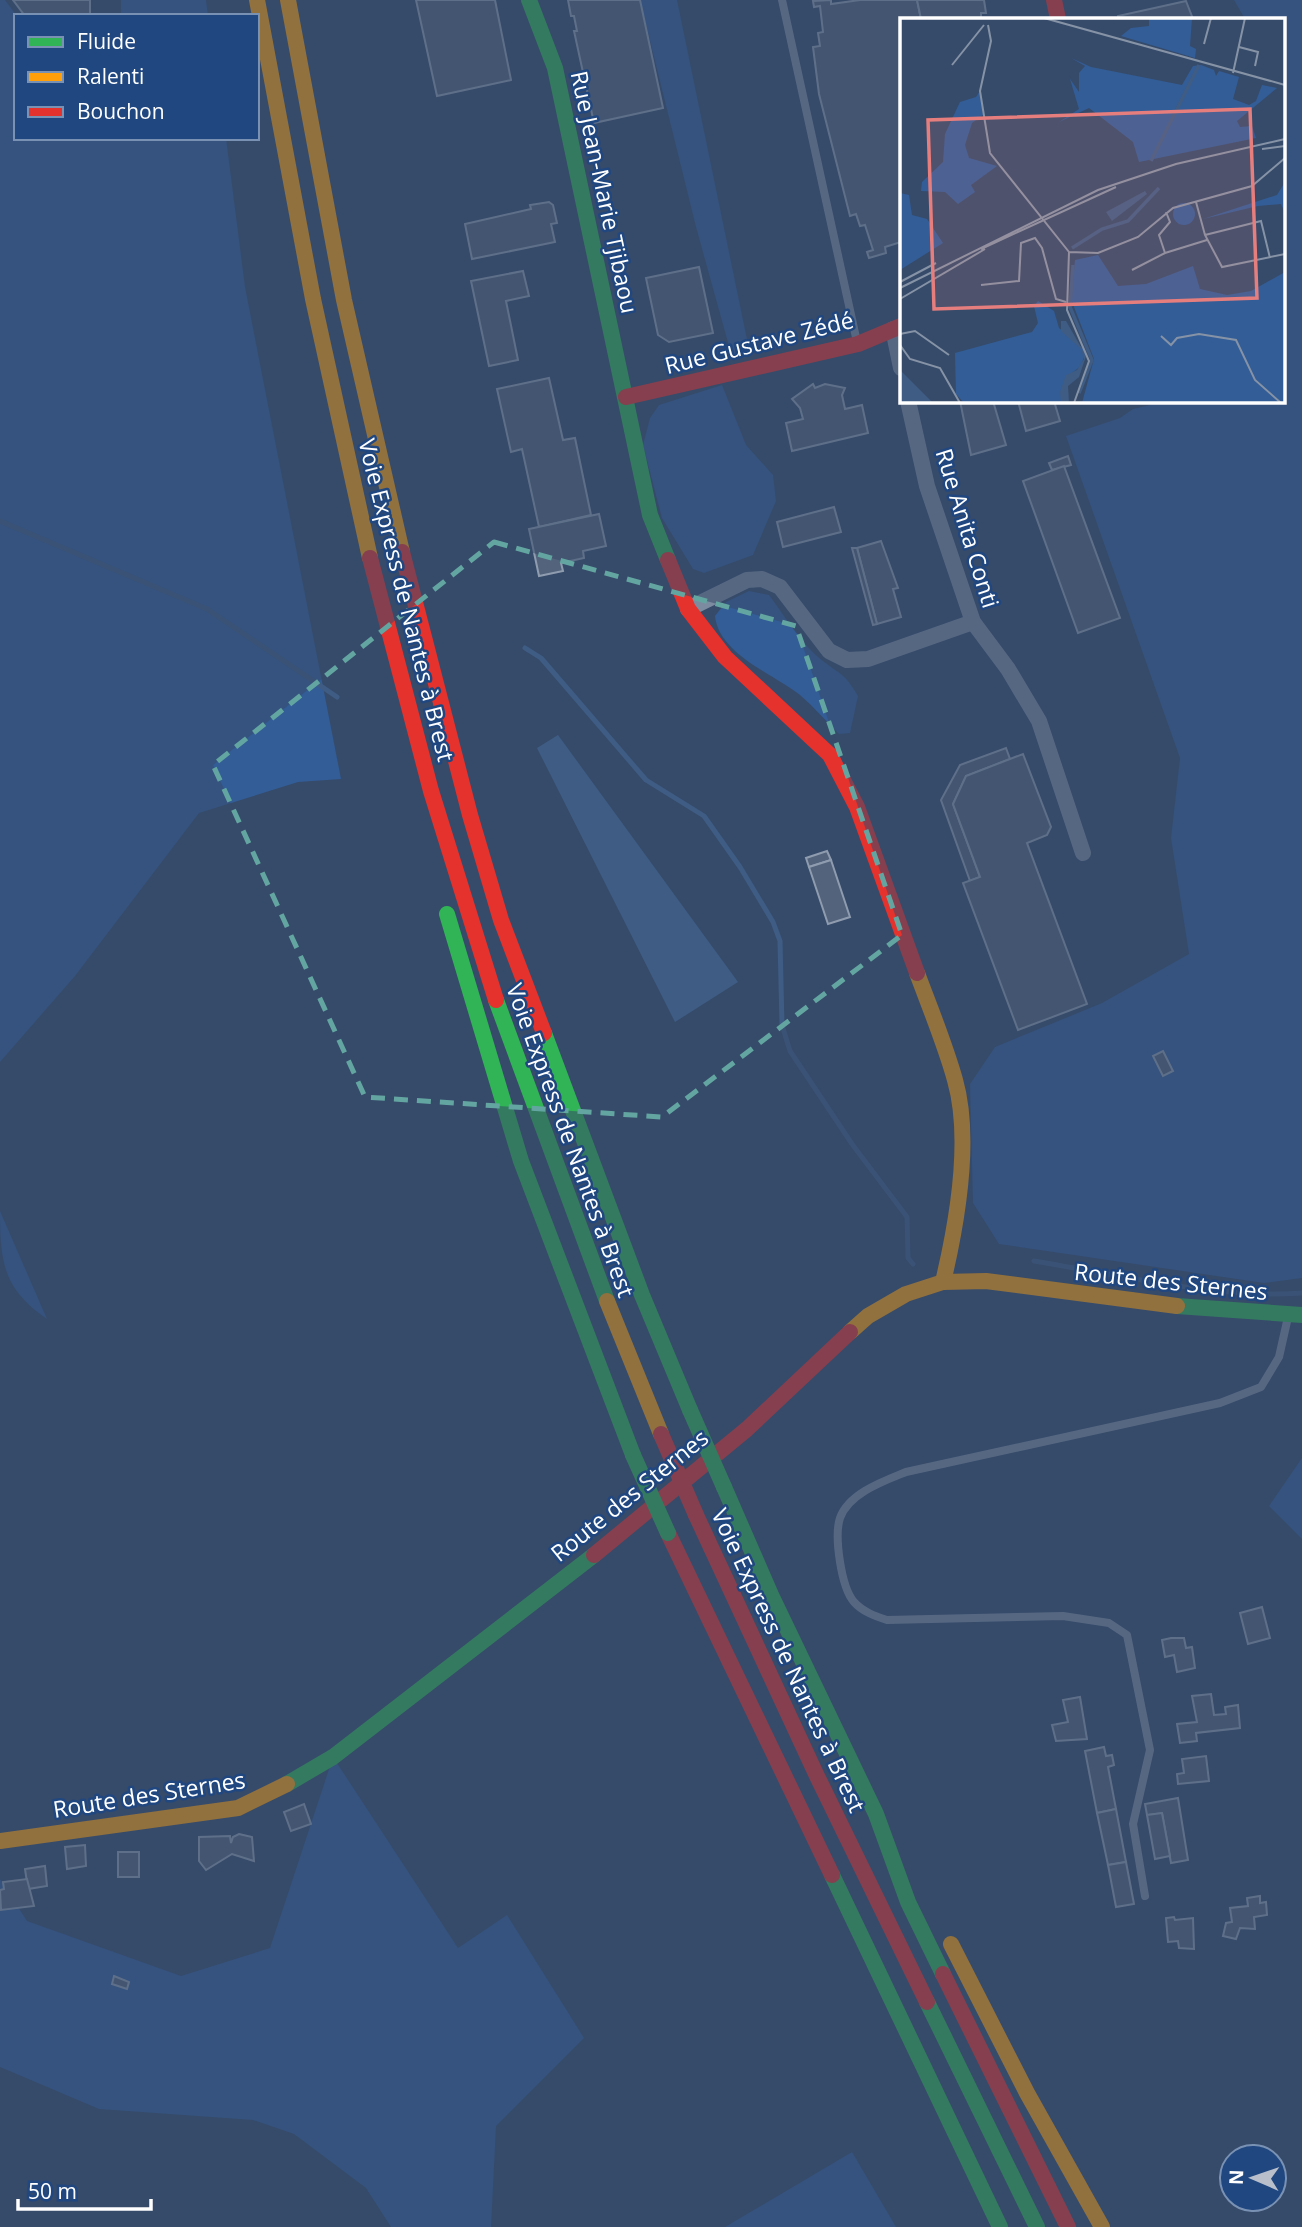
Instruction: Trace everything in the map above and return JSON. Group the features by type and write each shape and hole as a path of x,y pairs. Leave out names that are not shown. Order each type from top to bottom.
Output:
{"main road":[{"name":"Voie Express de Nantes à Brest","path":"257,0 333,393 430,791 475,938 537,1121 609,1312 696,1515 816,1774 1037,2227"},
{"name":"Voie Express de Nantes à Brest","path":"288,0 344,300 379,461 426,654 470,815 511,946 642,1295 690,1410 771,1595 876,1814 908,1902 1068,2227"},
{"name":"Rue Jean-Marie Tjibaou","path":"529,0 555,68 650,515 688,609 725,657 830,755 857,807 956,1082 961,1132 959,1213 943,1282"},
{"path":"1054,0 1058,18"},
{"name":"Rue Gustave Zédé","path":"626,397 858,344 897,327"},
{"path":"428,843 430,791"},
{"path":"442,894 521,1161 633,1455 1000,2227"},
{"name":"Route des Sternes","path":"0,1840 238,1808 266,1797 333,1757 627,1529 747,1429 807,1369 868,1316 906,1294 943,1282 986,1280 1141,1304 1295,1315"},
{"path":"876,1814 919,1884"},
{"path":"946,1933 1027,2093 1102,2227"}],"street":[{"path":"897,327 900,358"},
{"name":"Rue Anita Conti","path":"908,402 927,486 973,622 1008,669 1039,721 1083,853"},
{"path":"688,609 747,580 762,579 780,587 829,651 847,660 868,659 973,622"}],"lane":[{"path":"782,0 858,344"},
{"path":"1145,1896 1133,1824 1150,1750 1127,1635 1109,1623 1063,1616 887,1620 869,1614 853,1601 844,1579 838,1548 840,1518 850,1504 876,1484 906,1472 1220,1403 1261,1387 1279,1357 1295,1315"}],"highlighted area":[{"path":"494,542 796,626 902,935 662,1117 365,1097 213,765"}],"shaded area":[{"path":"0,0 5,0 16,14 14,140 226,140 245,287 341,779 298,782 199,813 75,976 0,1062"},
{"path":"121,0 206,0 208,14 121,14"},
{"path":"640,0 677,0 750,354 732,357 696,227"},
{"path":"1234,0 1302,0 1302,1278 1264,1283 999,1244 973,1203 970,1084 995,1047 1102,1003 1189,954 1171,838 1180,758 1066,436 1120,418 1133,409 1163,402 1284,402 1284,18 1244,18"},
{"path":"722,385 746,445 773,475 776,501 753,555 704,573 693,569 662,518 643,445 650,418 659,405"},
{"path":"749,591 769,595 808,647 849,683 858,696 850,733 839,734 800,695 749,662 726,641 715,616 726,602"},
{"path":"558,735 738,982 675,1022 537,748"},
{"path":"0,1211 47,1319 21,1297 7,1273 1,1245"},
{"path":"1302,1458 1302,1539 1269,1506"},
{"path":"333,1757 458,1948 507,1915 584,2038 496,2126 491,2227 391,2227 366,2188 294,2134 253,2120 99,2109 0,2067 0,1879 27,1921 181,1976 270,1948"},
{"path":"852,2152 896,2227 725,2227"}],"building":[{"path":"13,0 90,0 90,14 24,14"},
{"path":"416,0 495,0 511,80 437,96"},
{"path":"568,0 640,0 663,108 594,123 574,31 577,31 574,16 571,16"},
{"path":"831,0 831,4 860,0 917,0 921,18 900,18 900,242 885,247 886,253 869,258 867,252 873,250 865,225 860,226 856,214 850,216 819,94 813,47 820,46 818,33 823,32 820,6 814,7 813,1"},
{"path":"917,0 984,0 986,13 981,13 981,18 921,18"},
{"path":"1186,1 1193,18 1118,18"},
{"path":"549,202 553,205 557,223 551,224 555,242 472,259 465,224 531,209 530,205"},
{"path":"699,267 713,333 669,342 658,335 646,278"},
{"path":"523,271 529,296 506,301 518,360 489,366 471,281"},
{"path":"549,378 563,440 575,438 591,515 539,527 522,449 511,452 497,389"},
{"path":"813,384 815,388 825,384 845,388 842,395 845,409 862,405 868,433 792,451 786,423 803,419 800,408 792,399"},
{"path":"960,402 993,402 1006,445 971,455"},
{"path":"1018,402 1054,402 1060,421 1026,431"},
{"path":"1068,456 1071,465 1052,470 1049,463"},
{"path":"1064,466 1120,618 1078,633 1023,481"},
{"path":"834,507 841,532 783,547 777,522"},
{"path":"599,514 606,546 583,551 584,558 561,563 563,571 539,576 529,529"},
{"path":"881,541 898,588 893,589 901,617 877,624 857,548"},
{"path":"852,548 857,548 877,624 873,625"},
{"path":"1006,748 1010,759 966,776 953,804 980,877 970,881 941,800 960,765"},
{"path":"1023,754 1051,827 1047,835 1027,843 1087,1004 1018,1030 963,883 980,877 953,804 966,776"},
{"path":"827,851 831,860 809,867 806,858"},
{"path":"831,860 850,917 828,924 809,867"},
{"path":"1163,1051 1173,1071 1163,1076 1153,1056"},
{"path":"1262,1607 1270,1638 1248,1644 1240,1613"},
{"path":"1184,1638 1186,1648 1192,1647 1195,1668 1177,1672 1174,1655 1165,1657 1162,1640"},
{"path":"1211,1694 1214,1715 1226,1714 1225,1707 1238,1705 1240,1728 1196,1733 1197,1741 1180,1743 1177,1724 1197,1722 1192,1696"},
{"path":"1080,1697 1087,1739 1056,1741 1052,1725 1068,1722 1063,1700"},
{"path":"1104,1747 1106,1756 1112,1755 1114,1765 1108,1767 1116,1809 1097,1813 1085,1751"},
{"path":"1206,1756 1209,1781 1178,1784 1177,1774 1184,1773 1182,1759"},
{"path":"1178,1798 1188,1860 1171,1863 1162,1813 1147,1815 1145,1804"},
{"path":"304,1804 311,1824 291,1831 284,1812"},
{"path":"1116,1809 1126,1862 1108,1865 1097,1813"},
{"path":"1162,1813 1170,1856 1155,1859 1147,1815"},
{"path":"239,1834 252,1837 254,1861 232,1854 206,1870 199,1861 199,1837 230,1836 231,1843 233,1837"},
{"path":"85,1845 86,1866 67,1869 65,1847"},
{"path":"118,1852 139,1852 139,1877 118,1877"},
{"path":"1126,1862 1134,1904 1116,1907 1108,1865"},
{"path":"45,1866 47,1886 28,1889 25,1869"},
{"path":"27,1879 34,1906 1,1910 0,1890 4,1889 3,1882"},
{"path":"1260,1896 1260,1903 1266,1902 1267,1915 1254,1917 1255,1929 1240,1928 1236,1939 1223,1936 1226,1923 1232,1922 1230,1908 1248,1906 1247,1898"},
{"path":"1174,1917 1175,1920 1193,1918 1194,1949 1179,1948 1178,1941 1168,1942 1166,1918"},
{"path":"114,1976 129,1982 127,1989 112,1984"}],"waterway":[{"path":"0,521 207,609 337,697"},
{"path":"525,648 541,658 646,780 704,816 740,867 773,922 780,941 782,1025 790,1051 852,1144 907,1217 908,1258 913,1264"},
{"path":"1034,1261 1202,1289 1236,1293 1302,1293"}],"traffic: fast":[{"path":"529,0 555,68 650,515 668,560"},
{"path":"447,914 521,1161 633,1455"},
{"path":"496,1000 607,1301"},
{"path":"544,1033 642,1295 690,1410"},
{"path":"1177,1306 1302,1315"},
{"path":"690,1410 724,1487"},
{"path":"633,1455 668,1533"},
{"path":"724,1487 771,1595 876,1814 908,1902 943,1974"},
{"path":"287,1784 333,1757 594,1555"},
{"path":"832,1875 1000,2227"},
{"path":"927,2002 1037,2227"}],"traffic: slow":[{"path":"257,0 313,299 370,558"},
{"path":"288,0 344,300 402,552"},
{"path":"917,973 942,1040 960,1103 961,1181 943,1282"},
{"path":"850,1332 868,1316 906,1294 943,1282 986,1281 1177,1306"},
{"path":"607,1301 661,1434"},
{"path":"0,1841 238,1808 287,1784"},
{"path":"951,1944 1027,2093 1102,2227"}],"traffic: jam":[{"path":"1054,0 1058,18"},
{"path":"626,397 858,344 900,326"},
{"path":"402,552 470,815 501,920 544,1033"},
{"path":"370,558 431,791 496,1000"},
{"path":"668,560 688,609 725,657 830,755 857,807 917,973"},
{"path":"594,1555 747,1429 850,1332"},
{"path":"661,1434 696,1515"},
{"path":"696,1515 816,1774 927,2002"},
{"path":"668,1533 832,1875"},
{"path":"943,1974 1068,2227"}]}
